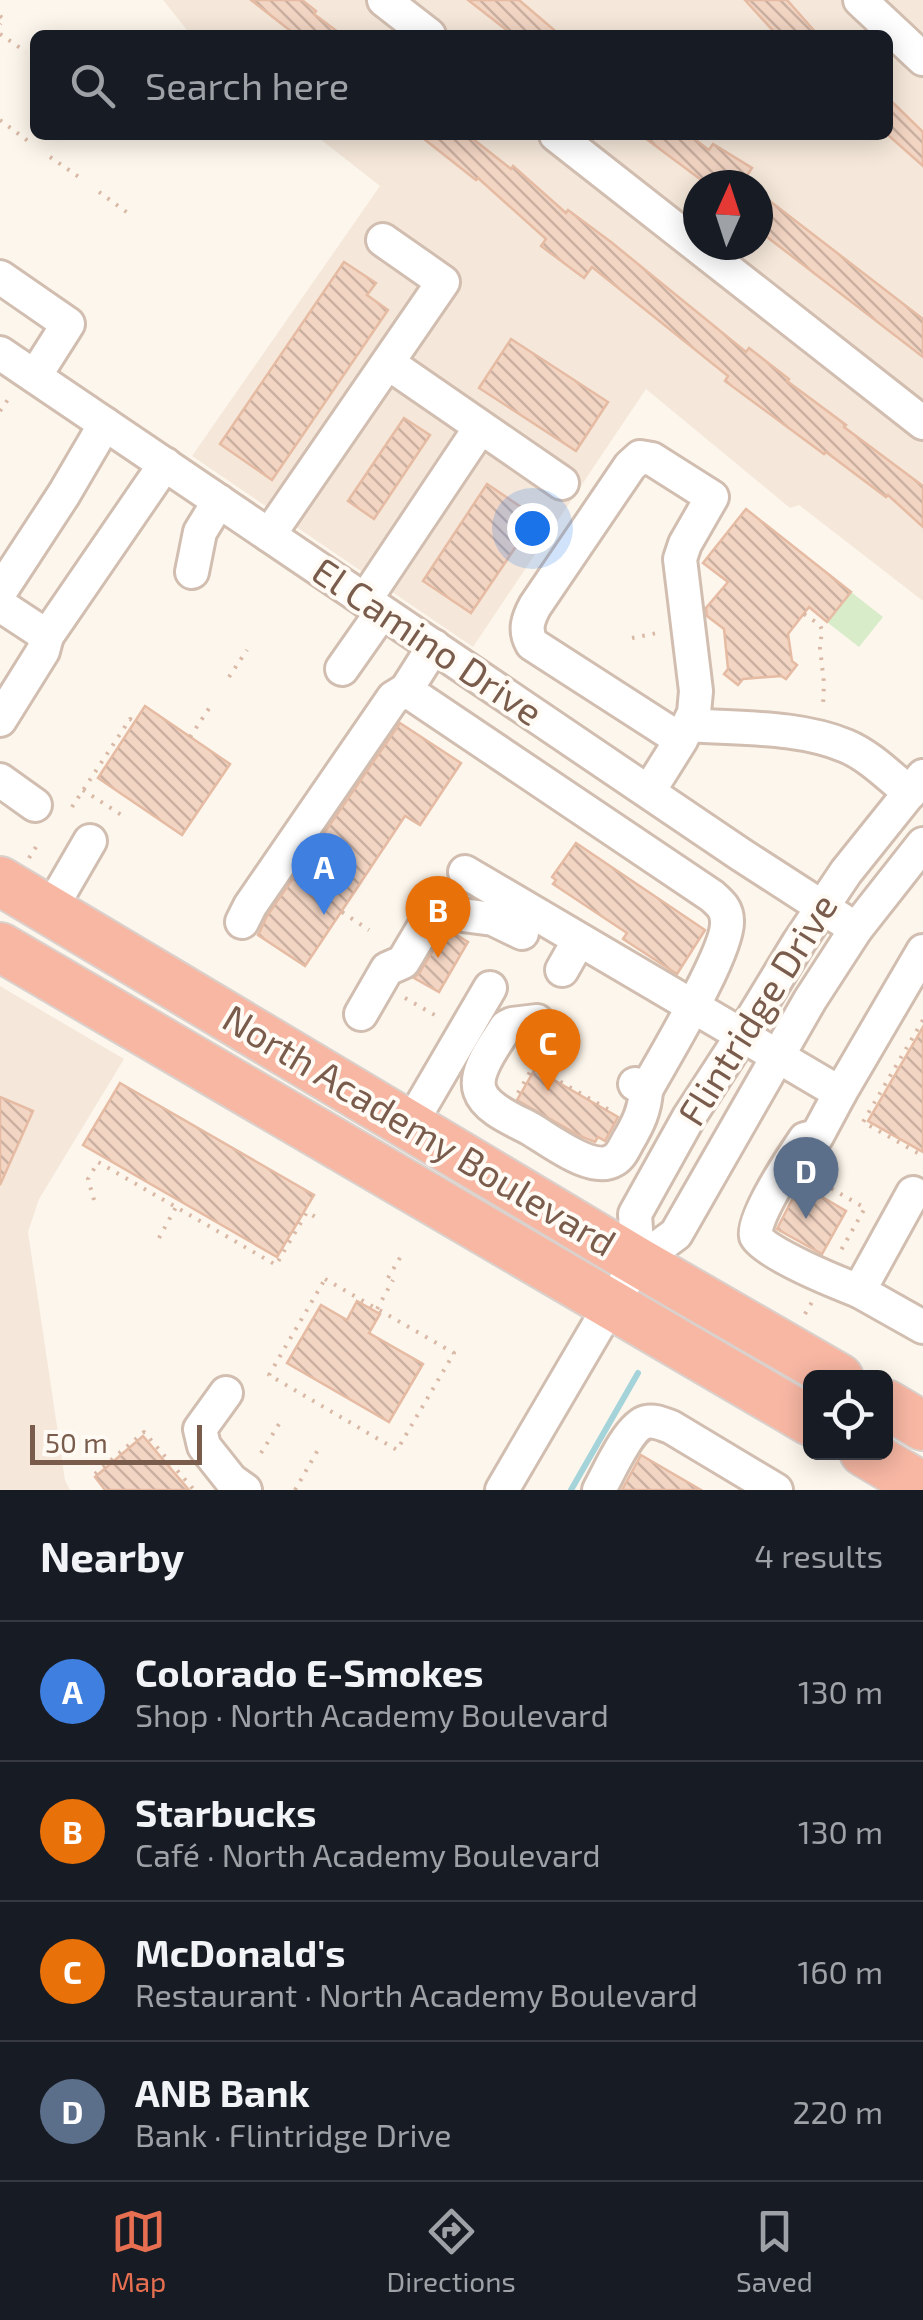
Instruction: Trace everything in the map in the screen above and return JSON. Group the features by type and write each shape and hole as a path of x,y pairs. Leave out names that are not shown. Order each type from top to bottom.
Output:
{"highway":[{"name":"North Academy Boulevard","path":"14,872 50,910 825,1370"},
{"name":"North Academy Boulevard","path":"0,947 803,1417"},
{"path":"893,1408 923,1426"}],"street":[{"path":"384,0 423,30"},
{"path":"860,0 892,30"},
{"path":"893,31 923,60"},
{"path":"562,140 923,423"},
{"path":"270,535 443,282 383,240"},
{"path":"0,276 68,324 24,383"},
{"name":"El Camino Drive","path":"0,352 24,383 105,424 856,929"},
{"path":"388,363 562,484"},
{"path":"0,592 105,424"},
{"path":"342,669 374,606 480,428"},
{"path":"648,791 685,732 694,713 696,692 680,559 712,497 652,459 640,457 630,466 536,606 527,624 532,644 685,732 756,729 827,740 847,746 918,785"},
{"path":"0,720 43,652 48,636 165,464"},
{"path":"192,572 200,532 219,501"},
{"path":"0,605 48,636"},
{"path":"242,922 394,698 406,690 434,646"},
{"path":"406,690 712,896 727,914 726,932 692,1006 641,1087 642,1116 613,1160 604,1164 588,1162 506,1108 486,1100 481,1093 482,1070 506,1028 512,1024 536,1030"},
{"path":"506,757 534,714"},
{"path":"0,780 35,805"},
{"name":"Flintridge Drive","path":"638,1262 635,1214 688,1118 846,872 918,785"},
{"path":"50,910 90,841"},
{"name":"Flintridge Drive","path":"513,1486 610,1304 638,1262 676,1234 810,1000 856,929 923,844"},
{"path":"712,896 740,854"},
{"path":"465,872 521,936"},
{"path":"361,1014 387,969 403,962 428,920 436,914 493,919 521,936 579,940 840,1093"},
{"path":"562,970 579,940"},
{"path":"923,951 817,1136 805,1139 756,1226 923,1327"},
{"path":"410,1124 490,988"},
{"path":"859,1291 913,1193"},
{"path":"226,1393 200,1430 204,1446 231,1480 245,1490"},
{"path":"599,1490 632,1432 651,1421 670,1426 776,1490"}],"path":[{"path":"0,16 4,19 0,24"},
{"path":"0,34 26,52"},
{"path":"0,120 28,141"},
{"path":"50,157 79,177"},
{"path":"99,192 132,216"},
{"path":"0,412 24,383"},
{"path":"804,614 822,630 823,706"},
{"path":"230,677 247,650"},
{"path":"190,737 210,707"},
{"path":"72,808 130,719 135,722"},
{"path":"82,790 123,816"},
{"path":"14,872 36,847"},
{"path":"342,912 369,930"},
{"path":"397,993 445,1021"},
{"path":"923,1020 863,1122 923,1156"},
{"path":"506,1108 533,1066 536,1030"},
{"path":"533,1066 618,1115"},
{"path":"94,1200 88,1179 98,1162 276,1265 307,1212 317,1218"},
{"path":"810,1176 865,1208 829,1270"},
{"path":"159,1238 176,1207"},
{"path":"377,1309 404,1251"},
{"path":"324,1279 377,1309 454,1354 397,1450 268,1375 324,1279"},
{"path":"262,1453 278,1424"},
{"path":"95,1474 144,1432 194,1490"},
{"path":"294,1490 319,1448"}],"shaded area":[{"path":"163,0 923,0 923,601 799,505 790,508 646,389 473,647 192,456 380,186 321,140 893,140 893,30 187,30"},
{"path":"0,986 124,1059 39,1199 28,1232 65,1480 70,1490 0,1490"}],"green space":[{"path":"851,592 883,617 859,647 827,622"}],"building":[{"path":"251,0 302,0 335,30 290,30"},
{"path":"468,0 519,0 554,30 507,30"},
{"path":"745,0 787,0 814,30 772,30"},
{"path":"893,103 923,132 923,166 893,139"},
{"path":"425,140 474,140 511,169 513,166 566,213 568,210 611,242 746,352 749,348 789,379 844,427 923,486 923,527 888,495 824,454 725,381 728,376 592,267 584,278 541,246 546,239"},
{"path":"648,140 696,140 709,150 713,144 752,168 688,170"},
{"path":"773,204 923,319 923,357 773,242"},
{"path":"344,262 376,283 367,295 388,310 272,480 220,444"},
{"path":"511,339 608,402 576,451 479,388"},
{"path":"404,418 430,435 374,519 348,501"},
{"path":"487,484 536,517 471,613 423,581"},
{"path":"746,509 851,592 827,622 809,607 788,634 792,661 797,665 786,679 743,679 738,685 724,674 728,669 724,629 707,616 706,608 728,582 703,563"},
{"path":"145,706 230,764 182,835 98,778"},
{"path":"400,723 461,763 420,825 405,816 305,966 258,935 267,916"},
{"path":"576,843 705,930 677,974 623,939 627,933 553,884 556,880 552,877"},
{"path":"443,934 455,934 468,942 439,992 414,978"},
{"path":"923,1027 923,1152 868,1121"},
{"path":"535,1069 618,1117 605,1141 580,1136 517,1100"},
{"path":"120,1083 314,1195 277,1257 83,1145"},
{"path":"0,1097 33,1111 0,1185"},
{"path":"800,1184 846,1211 822,1254 777,1229"},
{"path":"357,1301 380,1314 369,1333 423,1364 389,1422 287,1363 321,1305 347,1320"},
{"path":"143,1436 189,1490 105,1490 95,1477"},
{"path":"641,1455 701,1490 622,1490"}],"waterway":[{"path":"571,1490 638,1373"}],"place":[{"name":"Colorado E-Smokes","path":"324,915"},
{"name":"Starbucks","path":"438,958"},
{"name":"McDonald's","path":"548,1091"},
{"name":"ANB Bank","path":"806,1219"}]}
